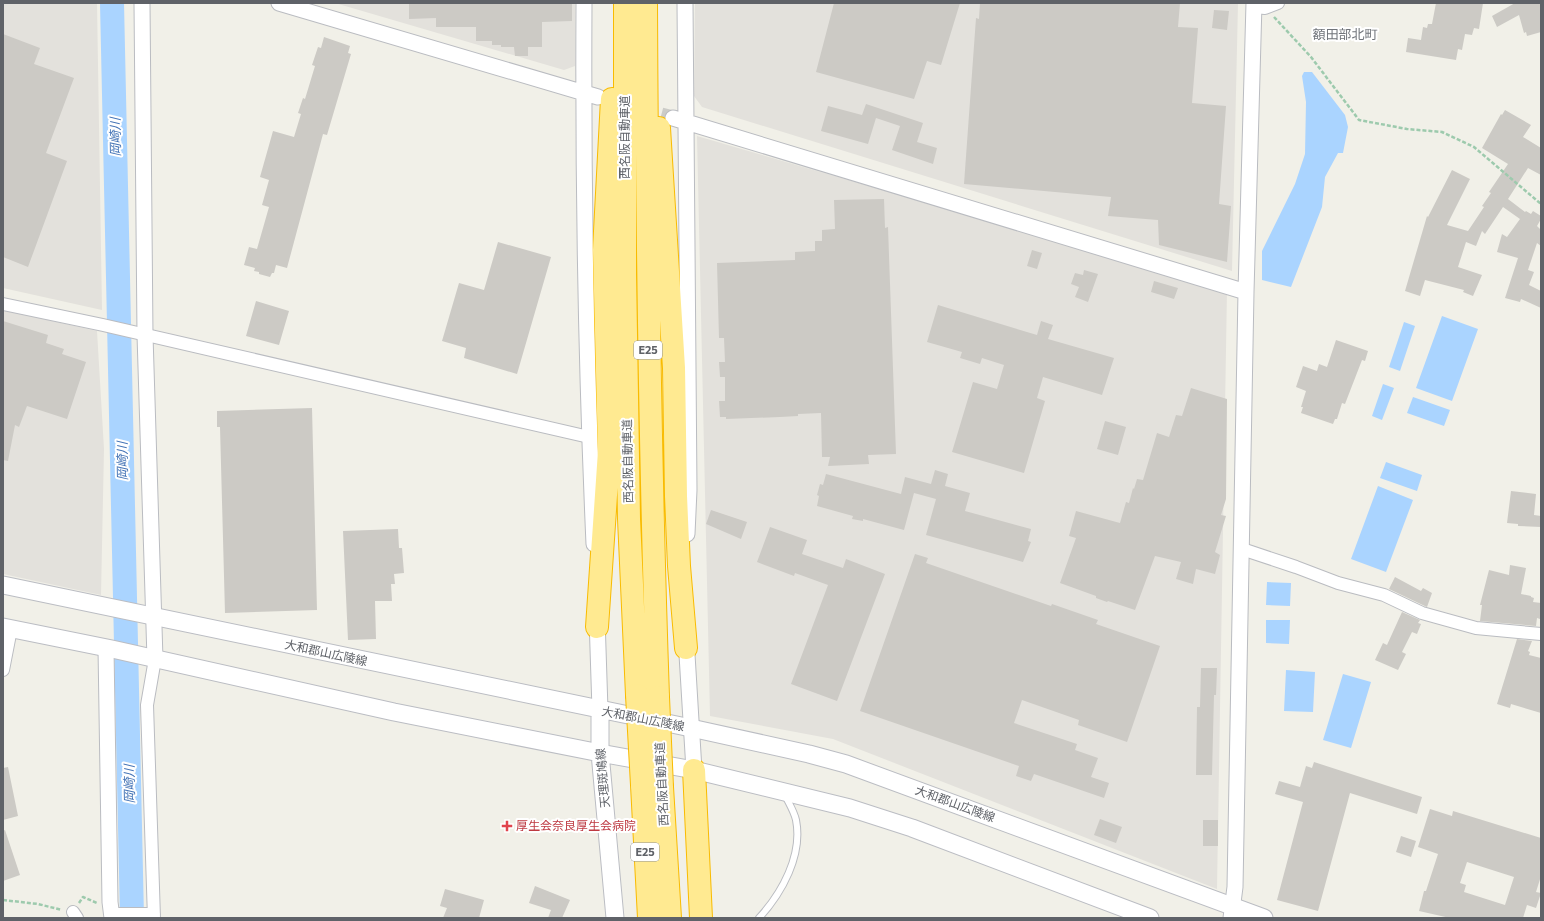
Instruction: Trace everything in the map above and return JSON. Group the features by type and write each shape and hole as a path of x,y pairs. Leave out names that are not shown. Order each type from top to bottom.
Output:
{"highway":[{"path":"598,627 608,459 609,411 604,250 616,3"},
{"name":"西名阪自動車道","path":"625,3 629,511 647,696 652,786 670,918"},
{"name":"西名阪自動車道","path":"646,3 647,283 651,509 647,696"},
{"path":"650,3 670,281 674,368 676,496 679,566 686,648"},
{"path":"694,770 701,918"},
{"name":"西名阪自動車道","path":"647,918 646,886 652,786"}],"main road":[{"name":"大和郡山広陵線","path":"3,584 809,754 846,764 1232,912 1264,918"},
{"path":"7,628 151,658 394,712 600,754 694,770 850,808 912,828 1150,918"},
{"name":"天理斑鳩線","path":"600,710 600,754 615,918"}],"street":[{"path":"109,649 110,894 112,916 154,916 147,705 151,658 142,334 142,3"},
{"path":"279,3 591,95"},
{"path":"584,3 591,95 589,437 598,627 600,710"},
{"path":"685,3 679,120 689,490 686,570 686,648 694,770"},
{"path":"1232,912 1235,887 1246,292 1258,6 1278,3"},
{"path":"679,120 1246,292"},
{"path":"3,304 103,325 589,437"},
{"path":"1242,550 1296,567 1338,583 1384,595 1422,612 1476,628 1541,634"},
{"path":"3,670 7,628"}],"lane":[{"path":"759,918 769,907 780,890 788,874 795,854 798,837 796,819 784,792"}],"path":[{"path":"1258,6 1311,57 1359,120 1407,129 1442,132 1474,147 1541,204"},
{"path":"3,900 38,904 75,915 83,897 92,900 112,916"}],"shaded area":[{"path":"3,3 97,3 102,310 3,288"},
{"path":"335,3 575,3 575,66 564,70"},
{"path":"695,3 1238,3 1232,271 702,107 694,96"},
{"path":"697,136 1227,290 1217,889 833,739 710,716"},
{"path":"3,310 97,331 104,449 101,595 3,574"}],"water":[{"path":"1304,72 1312,72 1345,115 1348,127 1343,153 1338,153 1325,177 1322,207 1291,287 1262,280 1262,251 1295,184 1305,154 1306,102 1302,76"},
{"path":"1442,316 1478,329 1452,401 1416,388"},
{"path":"1404,322 1415,326 1400,371 1389,367"},
{"path":"1383,384 1394,388 1382,420 1372,416"},
{"path":"1413,397 1450,410 1444,426 1407,413"},
{"path":"1386,462 1422,475 1417,491 1380,478"},
{"path":"1378,486 1413,500 1386,572 1351,559"},
{"path":"1267,582 1291,583 1290,606 1266,605"},
{"path":"1266,620 1290,620 1289,644 1266,643"},
{"path":"1286,670 1315,672 1313,712 1284,711"},
{"path":"1343,674 1371,682 1351,748 1323,740"}],"building":[{"path":"409,3 572,3 572,21 542,22 542,47 528,47 528,56 515,56 514,47 492,45 492,41 476,41 476,27 436,27 436,18 409,19"},
{"path":"834,3 960,3 941,65 927,61 914,99 816,72"},
{"path":"980,3 1180,3 1178,27 1198,28 1192,103 1226,106 1219,204 1231,206 1227,262 1159,245 1158,220 1108,216 1111,197 964,184 976,18 979,19"},
{"path":"1436,3 1483,3 1479,29 1474,28 1472,35 1465,34 1462,50 1458,49 1456,60 1406,52 1408,38 1421,40 1423,27 1427,28 1428,24 1432,24"},
{"path":"1515,3 1541,3 1541,32 1527,36 1526,32 1524,33 1519,15 1497,27 1492,16"},
{"path":"1214,10 1229,11 1227,30 1212,28"},
{"path":"3,34 40,48 34,64 74,78 46,153 67,161 28,267 3,257"},
{"path":"324,37 350,46 348,53 351,54 327,135 323,134 287,268 276,265 274,273 272,273 270,277 254,271 255,268 244,265 249,247 257,249 269,207 262,205 269,180 260,177 273,131 294,137 301,114 298,113 303,98 305,99 315,66 312,65 318,47 321,48"},
{"path":"866,104 923,123 917,142 937,148 933,164 892,150 900,126 876,118 868,144 821,131 828,106 862,115"},
{"path":"1505,110 1531,125 1523,137 1541,148 1541,175 1528,168 1508,199 1525,212 1526,211 1531,214 1533,211 1541,216 1537,226 1541,230 1541,246 1537,243 1528,270 1534,272 1529,285 1541,291 1541,308 1521,299 1520,302 1505,298 1518,258 1497,252 1502,234 1507,237 1520,219 1503,207 1485,234 1482,231 1476,246 1466,242 1458,267 1482,275 1473,296 1463,292 1464,290 1425,280 1420,296 1405,291 1427,216 1428,217 1452,170 1470,179 1447,225 1468,231 1484,207 1482,206 1491,193 1489,192 1508,164 1482,148 1501,114 1502,115"},
{"path":"884,199 885,228 888,227 896,454 868,455 869,464 828,466 830,457 822,457 821,413 798,414 798,416 780,417 726,419 726,417 720,417 719,401 725,401 725,377 720,377 719,362 725,362 724,338 719,338 717,263 795,260 795,252 815,251 815,241 822,241 822,230 835,229 834,200"},
{"path":"498,242 551,257 517,374 464,358 466,348 442,341 459,283 484,290"},
{"path":"1032,250 1042,253 1037,269 1027,266"},
{"path":"1084,270 1098,274 1088,302 1075,297 1079,287 1071,284 1075,273 1083,275"},
{"path":"1154,281 1178,288 1174,299 1151,292"},
{"path":"256,301 289,311 279,345 246,336"},
{"path":"938,305 1037,335 1041,321 1053,325 1048,339 1114,358 1102,395 1043,377 1037,398 1045,401 1024,473 952,452 973,382 997,389 1004,365 982,358 980,364 960,358 962,352 927,342"},
{"path":"3,321 48,335 46,343 64,349 62,354 86,362 67,419 27,406 19,427 15,425 8,461 3,460"},
{"path":"1336,340 1368,351 1365,361 1362,360 1345,404 1342,403 1337,419 1335,419 1333,424 1301,413 1303,407 1301,407 1306,391 1296,387 1303,366 1317,371 1319,364 1327,367"},
{"path":"1191,388 1227,399 1226,499 1221,515 1226,516 1215,552 1220,555 1215,574 1196,569 1193,584 1176,579 1181,562 1155,556 1135,610 1108,601 1107,602 1096,598 1096,596 1060,583 1076,538 1069,536 1076,511 1120,523 1126,502 1129,503 1137,479 1143,480 1157,433 1169,437 1176,415 1182,416"},
{"path":"312,408 317,610 225,613 220,427 217,427 217,411"},
{"path":"1105,421 1126,427 1118,455 1097,449"},
{"path":"935,470 948,474 945,486 970,493 965,511 1031,529 1028,541 1031,542 1023,562 926,535 936,499 914,493 904,530 863,519 863,521 852,519 853,516 817,506 819,496 817,495 820,484 823,485 826,474 901,494 905,477 931,484"},
{"path":"1511,491 1536,494 1534,515 1541,516 1541,527 1518,526 1518,524 1507,523"},
{"path":"711,510 747,522 741,539 706,524"},
{"path":"770,527 807,540 802,554 843,568 846,559 885,574 837,701 791,684 828,585 795,573 794,576 757,562"},
{"path":"398,529 399,548 402,548 404,573 394,574 395,584 391,584 392,601 375,601 376,639 348,640 343,531"},
{"path":"915,554 928,558 926,563 1051,606 1052,604 1098,620 1096,624 1160,646 1127,742 1078,725 1079,720 1022,700 1014,723 1077,744 1075,750 1098,758 1091,777 1109,783 1104,798 1034,774 1031,781 1016,776 1019,766 860,711"},
{"path":"1510,565 1526,568 1521,594 1534,598 1533,602 1541,603 1540,619 1537,618 1536,626 1480,621 1482,605 1480,605 1489,570 1509,575"},
{"path":"1395,577 1421,591 1423,588 1432,593 1427,607 1389,589"},
{"path":"1402,612 1420,620 1418,623 1421,624 1417,634 1412,632 1402,652 1406,654 1398,670 1375,660 1383,643 1387,645"},
{"path":"1517,639 1532,641 1528,651 1530,652 1529,655 1541,658 1541,713 1511,704 1510,708 1497,704"},
{"path":"1201,668 1217,668 1216,695 1214,695 1212,775 1196,775 1197,707 1200,707"},
{"path":"1314,762 1422,797 1417,814 1350,793 1318,911 1277,900 1303,802 1275,794 1279,781 1300,787 1306,766 1312,768"},
{"path":"8,767 18,816 3,820 3,768"},
{"path":"1430,809 1452,816 1453,811 1541,838 1541,876 1536,892 1541,893 1536,908 1527,905 1523,918 1450,918 1419,911 1424,891 1426,891 1438,854 1418,847","holes":["1467,862 1514,877 1505,905 1464,892 1466,885 1460,883"]},
{"path":"1100,819 1122,827 1116,843 1094,835"},
{"path":"1203,820 1218,820 1218,846 1203,846"},
{"path":"5,830 20,875 3,881 3,831"},
{"path":"1401,836 1416,841 1411,857 1396,852"},
{"path":"535,886 570,900 562,918 548,918 551,910 529,903"},
{"path":"445,889 484,900 479,918 443,918 447,908 440,906"}],"waterway":[{"name":"岡崎川","path":"112,3 132,918"}],"tunnel":[{"path":"639,109 673,118"}],"place":[{"name":"厚生会奈良厚生会病院","path":"507,826"}],"district":[{"name":"額田部北町","path":"1345,34"}]}
